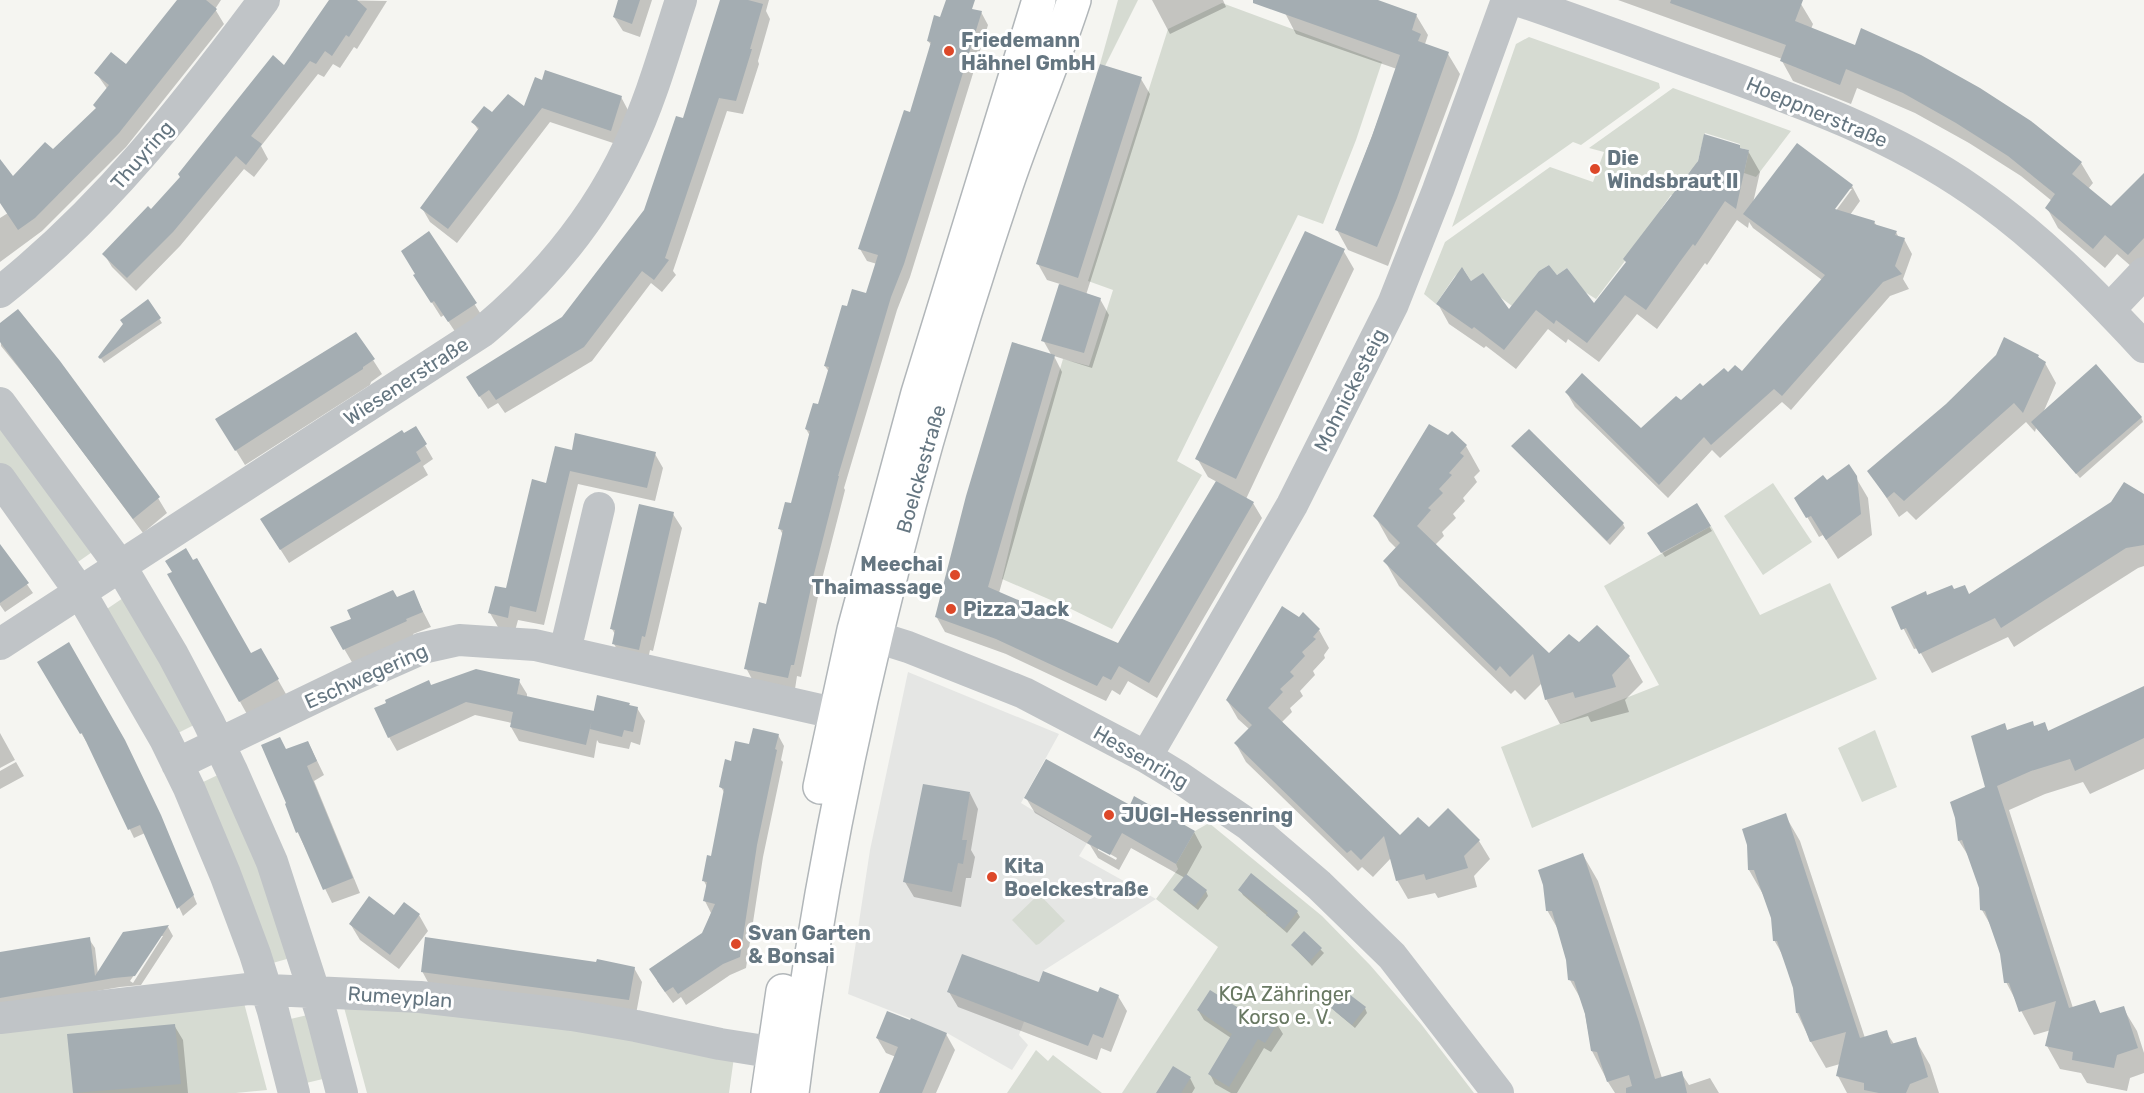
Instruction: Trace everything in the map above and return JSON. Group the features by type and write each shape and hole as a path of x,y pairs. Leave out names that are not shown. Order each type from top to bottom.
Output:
{"main road":[{"name":"Boelckestraße","path":"768,1093 785,1054 824,882 844,783 865,633 927,362 1039,0"},
{"name":"Boelckestraße","path":"792,1093 785,1054 795,918 834,714 906,518 1004,191 1074,0"}],"street":[{"name":"Thuyring","path":"0,292 39,261 102,201 192,96 264,0"},
{"name":"Wiesenerstraße","path":"0,644 483,331 536,281 575,237 615,175 642,114 681,0"},
{"name":"Mohnickesteig","path":"1146,757 1292,505 1393,304 1507,0"},
{"name":"Hoeppnerstraße","path":"1517,0 1796,100 1848,121 1917,157 1972,190 2061,261 2144,347"},
{"path":"2109,310 2144,273"},
{"path":"0,403 121,567 173,655 219,745 272,862 315,992 342,1093"},
{"path":"0,479 80,592 177,764 225,874 266,990 294,1093"},
{"path":"566,651 599,508"},
{"name":"Hessenring","path":"865,633 908,646 1024,693 1146,757 1249,825 1355,918 1392,956 1498,1093"},
{"name":"Eschwegering","path":"177,764 353,679 423,648 459,640 536,645 834,714"},
{"name":"Rumeyplan","path":"0,1018 248,989 315,992 420,997 513,1007 636,1026 720,1044 785,1054"}],"shaded area":[{"name":"Kita Boelckestraße","path":"908,672 1059,734 1021,803 1087,843 1079,856 1156,899 1043,971 1019,1035 1028,1045 1012,1070 947,1033 848,994 870,850"}],"green space":[{"path":"1118,0 1138,0 1105,66 1100,64"},
{"path":"1222,3 1382,62 1356,140 1323,224 1298,215 1177,461 1202,475 1112,629 1002,579 1020,504 1063,359 1089,366 1113,290 1088,281 1168,29"},
{"path":"1529,37 1659,83 1660,88 1581,145 1573,142 1452,227 1516,44"},
{"path":"1673,88 1791,131 1756,177 1744,173 1749,150 1740,148 1740,144 1705,133 1696,168 1690,171 1674,196 1671,195 1661,209 1663,211 1596,299 1585,292 1567,268 1557,275 1549,265 1539,271 1512,306 1500,297 1483,274 1471,281 1464,270 1455,276 1436,304 1424,294 1445,242 1550,167 1593,182 1604,152 1589,148"},
{"path":"0,420 95,550 75,564 0,464"},
{"path":"1773,483 1812,542 1763,575 1724,516"},
{"path":"1711,526 1760,615 1830,583 1877,679 1532,828 1501,747 1659,685 1604,586"},
{"path":"126,596 198,723 174,735 104,611"},
{"path":"1875,730 1897,787 1862,802 1838,748"},
{"path":"222,773 294,957 269,964 199,784"},
{"name":"KGA Zähringer Korso e. V.","path":"1209,823 1322,916 1370,965 1421,1024 1474,1093 1122,1093 1218,947 1156,899 1178,869 1176,864 1195,831"},
{"path":"1039,894 1065,921 1036,945 1012,920"},
{"path":"243,999 267,1090 236,1093 0,1093 0,1028"},
{"path":"342,1000 418,1005 734,1057 729,1093 367,1093"},
{"path":"312,1014 327,1078 302,1084 286,1020"},
{"path":"1036,1050 1048,1061 1053,1055 1102,1093 1007,1093"}],"building":[{"path":"177,0 206,0 217,9 119,133 35,218 18,230 0,203 0,159 13,176 45,142 53,149 96,108 93,105 109,85 94,73 111,52 126,64"},
{"path":"329,0 357,0 367,9 349,37 346,35 332,56 325,51 316,64 310,61 251,136 262,144 246,165 236,156 173,232 127,278 102,254 148,206 151,209 180,177 178,174 273,55 284,65"},
{"path":"618,0 640,0 632,24 613,17"},
{"path":"720,0 748,0 763,4 736,101 719,98 665,258 669,260 654,280 642,271 584,347 496,400 489,390 479,397 466,377 562,317 644,210 676,116 683,118"},
{"path":"946,0 975,0 972,9 982,11 904,264 891,297 838,476 794,665 791,665 788,678 744,669 759,602 766,604 783,530 778,529 785,502 791,503 810,431 805,429 813,403 818,404 829,367 824,366 842,305 847,306 852,289 866,293 878,255 858,249 904,110 910,112 931,42 927,41 934,15 940,17"},
{"path":"1253,0 1378,0 1417,14 1412,30 1421,34 1418,41 1449,52 1377,247 1335,230 1372,136 1400,55 1253,3"},
{"path":"1671,0 1803,0 1795,21 1855,45 1861,28 1921,55 1980,88 2031,121 2082,162 2072,174 2111,206 2144,173 2144,238 2128,255 2105,235 2093,249 2045,208 2055,194 2008,156 1956,123 1903,93 1846,69 1840,85 1780,61 1786,45 1670,3"},
{"path":"1100,64 1142,77 1078,278 1036,264"},
{"path":"545,70 622,96 611,131 542,108 448,229 420,208 479,128 471,122 484,106 492,112 508,94 524,106 535,77 542,80"},
{"path":"1704,134 1749,150 1736,209 1725,201 1695,246 1693,244 1646,310 1625,295 1587,343 1556,320 1554,324 1536,310 1504,350 1474,327 1472,329 1436,304 1462,267 1471,281 1483,273 1509,309 1539,271 1549,265 1557,275 1567,268 1594,303 1626,262 1623,259 1698,161"},
{"path":"1797,143 1853,185 1835,209 1875,221 1874,224 1897,231 1895,235 1905,238 1895,266 1902,274 1883,282 1782,396 1774,389 1711,445 1704,437 1659,485 1565,392 1582,373 1641,428 1676,396 1681,400 1700,383 1703,386 1724,368 1728,372 1735,365 1742,371 1825,275 1743,214"},
{"path":"429,231 477,303 448,322 434,301 431,303 401,251"},
{"path":"1305,231 1345,249 1236,479 1195,459"},
{"path":"1059,284 1101,298 1084,353 1041,341"},
{"path":"148,299 161,318 100,359 98,357 123,324 120,320"},
{"path":"18,309 60,361 160,497 133,519 0,342 0,323"},
{"path":"356,332 375,359 235,451 215,419"},
{"path":"2004,337 2039,355 2038,357 2046,362 2023,413 2014,403 1904,501 1894,492 1887,498 1867,471 1946,404 1996,355"},
{"path":"1012,342 1055,355 988,587 1118,643 1216,481 1254,502 1149,683 1119,666 1111,680 1103,676 1097,686 996,639 935,617 966,496"},
{"path":"2096,364 2142,417 2076,474 2031,422"},
{"path":"1429,424 1448,435 1452,431 1467,445 1460,453 1464,456 1449,473 1452,475 1439,489 1443,493 1428,508 1431,510 1417,526 1549,653 1569,634 1579,642 1597,625 1630,656 1612,675 1616,687 1575,698 1573,692 1545,700 1533,654 1510,677 1500,666 1496,671 1383,561 1400,543 1373,516"},
{"path":"416,426 427,444 416,452 421,461 280,550 260,519 402,430 404,433"},
{"path":"1529,429 1624,523 1607,541 1511,446"},
{"path":"575,433 656,452 647,488 570,471 536,612 510,606 508,618 488,613 495,586 506,588 532,479 546,483 555,446 572,450"},
{"path":"1849,464 1857,476 1861,514 1826,540 1811,516 1806,518 1794,498 1823,475 1827,480"},
{"path":"2124,482 2144,494 2144,545 2126,548 2001,628 1995,618 1919,654 1906,628 1901,630 1891,607 1926,591 1927,595 1952,585 1954,589 1965,585 1969,594 2111,502"},
{"path":"1697,503 1711,526 1661,553 1647,533"},
{"path":"639,504 674,512 645,637 642,636 639,650 612,644 615,630 610,629"},
{"path":"0,544 29,583 0,603"},
{"path":"186,548 193,560 197,558 251,653 261,648 279,679 239,702 167,574 172,572 165,561"},
{"path":"393,590 397,597 414,590 423,612 343,650 330,627 351,619 347,610"},
{"path":"1282,606 1299,617 1303,612 1320,629 1313,637 1316,639 1302,652 1305,656 1290,672 1294,676 1280,689 1283,692 1268,708 1400,835 1418,817 1429,827 1448,808 1480,840 1464,856 1468,868 1426,880 1424,874 1396,881 1384,836 1361,860 1351,850 1347,853 1234,743 1252,725 1226,700"},
{"path":"69,642 125,740 161,815 194,895 177,909 140,825 128,830 82,733 80,734 37,662"},
{"path":"476,669 520,679 517,694 594,711 586,745 510,727 513,712 466,702 388,738 374,708 386,703 385,700 429,680 431,685"},
{"path":"2144,686 2144,738 2075,771 2070,759 2031,771 1997,786 2069,1008 2095,1000 2100,1013 2124,1006 2138,1048 2117,1055 2114,1068 2072,1060 2073,1052 2045,1046 2056,1001 2019,1012 2009,983 2004,983 2000,954 1985,911 1980,910 1979,888 1962,840 1958,841 1950,802 1985,787 1971,736 2005,723 2007,730 2033,721 2034,726 2045,722 2048,731"},
{"path":"597,695 638,707 633,732 624,730 622,737 590,729"},
{"path":"753,728 779,734 757,845 740,957 723,964 678,994 673,987 665,992 649,969 702,933 715,904 703,901 707,882 702,881 707,855 711,856 724,789 719,787 725,759 731,761 735,741 749,744"},
{"path":"280,737 286,749 308,741 317,761 307,766 353,878 323,890 298,832 296,833 261,745"},
{"path":"1046,759 1130,805 1134,796 1195,831 1176,864 1122,833 1110,855 1087,843 1092,836 1024,798"},
{"path":"923,784 970,792 962,840 967,840 963,864 958,863 952,892 903,882"},
{"path":"1786,813 1860,1038 1887,1030 1891,1044 1916,1037 1928,1077 1910,1084 1906,1093 1879,1093 1864,1090 1864,1083 1836,1076 1846,1032 1810,1042 1799,1013 1796,1013 1793,988 1777,941 1773,941 1771,918 1754,870 1748,870 1747,845 1742,829"},
{"path":"1583,853 1639,1022 1655,1079 1682,1071 1687,1093 1626,1093 1626,1088 1632,1086 1629,1075 1607,1082 1597,1052 1591,1051 1585,1014 1574,981 1568,980 1566,960 1552,911 1546,911 1543,885 1538,870"},
{"path":"1251,873 1298,911 1284,929 1266,915 1268,913 1238,890"},
{"path":"1186,874 1207,890 1195,906 1173,890"},
{"path":"369,896 394,915 404,902 420,914 390,955 349,924"},
{"path":"169,925 135,976 0,998 0,952 90,937 95,976 123,932"},
{"path":"1304,931 1322,948 1309,962 1291,945"},
{"path":"425,937 596,962 597,959 635,967 629,1000 421,972"},
{"path":"962,954 1039,982 1043,971 1098,992 1100,987 1119,995 1103,1038 1093,1034 1088,1046 947,992"},
{"path":"1210,990 1253,1017 1258,1010 1278,1023 1265,1043 1258,1039 1229,1087 1208,1074 1232,1034 1197,1010"},
{"path":"1345,991 1366,1007 1352,1025 1331,1008"},
{"path":"887,1011 947,1033 922,1093 879,1093 898,1047 876,1038"},
{"path":"175,1024 181,1084 73,1093 67,1034"},
{"path":"1173,1066 1191,1077 1181,1093 1156,1093"}],"place":[{"name":"Friedemann Hähnel GmbH","path":"949,51"},
{"name":"Die Windsbraut II","path":"1595,169"},
{"name":"Meechai Thaimassage","path":"955,575"},
{"name":"Pizza Jack","path":"951,609"},
{"name":"JUGI-Hessenring","path":"1109,815"},
{"name":"Kita Boelckestraße","path":"992,877"},
{"name":"Svan Garten & Bonsai","path":"736,944"}]}
